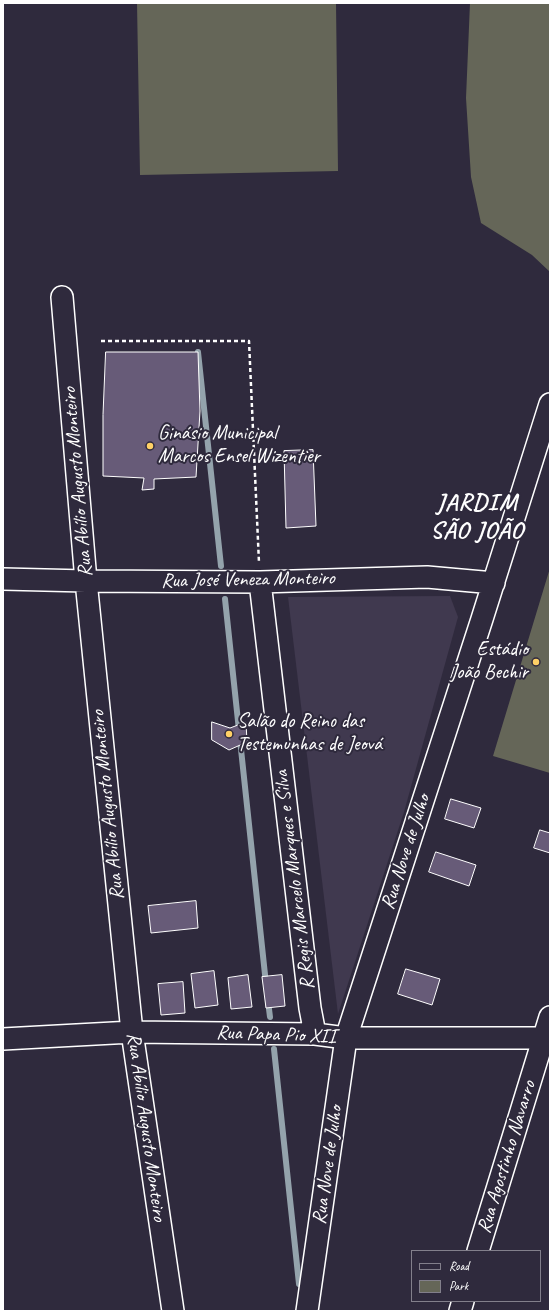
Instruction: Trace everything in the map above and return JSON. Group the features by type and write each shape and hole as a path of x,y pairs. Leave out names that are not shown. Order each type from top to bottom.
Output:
{"street":[{"name":"Rua Abílio Augusto Monteiro","path":"62,296 86,581 132,1032 173,1311"},
{"name":"Rua Nove de Julho","path":"307,1311 346,1038 494,583 550,404"},
{"name":"Rua José Veneza Monteiro","path":"3,579 260,582 427,577 494,583"},
{"name":"R Regis Marcelo Marques e Silva","path":"260,582 314,1034"},
{"name":"Rua Agostinho Navarro","path":"478,1250 547,1038 550,1017"},
{"name":"Rua Papa Pio XII","path":"3,1039 132,1032 314,1034 346,1038 547,1038"}],"path":[{"path":"101,341 249,341 260,582"}],"shaded area":[{"path":"450,596 458,617 404,812 338,1014 288,597"}],"green space":[{"path":"137,3 336,3 338,171 140,175"},
{"path":"470,3 550,3 550,272 532,255 481,223 471,177 466,98"},
{"name":"Estádio João Bechir","path":"550,568 550,773 493,756"}],"building":[{"name":"Ginásio Municipal Marcos Ensel Wizentier","path":"106,352 198,352 200,411 196,477 154,479 154,489 142,490 144,478 103,476 103,415"},
{"path":"313,450 316,526 286,528 284,451"},
{"name":"Salão do Reino das Testemunhas de Jeová","path":"212,722 230,728 246,722 247,742 229,750 212,740"},
{"path":"451,799 481,808 474,828 445,819"},
{"path":"540,830 550,833 550,853 534,848"},
{"path":"436,852 476,865 469,886 429,872"},
{"path":"196,901 198,928 151,933 148,906"},
{"path":"406,969 440,979 432,1005 398,994"},
{"path":"214,971 218,1005 195,1008 191,974"},
{"path":"248,975 252,1007 231,1009 228,978"},
{"path":"282,975 285,1006 266,1008 262,977"},
{"path":"183,982 185,1013 161,1015 158,984"}],"waterway":[{"path":"198,352 221,566"},
{"path":"225,599 266,984"},
{"path":"268,1001 270,1017"},
{"path":"274,1049 299,1284"}],"place":[{"name":"Ginásio Municipal Marcos Ensel Wizentier","path":"150,446"},
{"name":"Estádio João Bechir","path":"536,662"},
{"name":"Salão do Reino das Testemunhas de Jeová","path":"229,734"}],"district":[{"name":"JARDIM SÃO JOÃO","path":"477,518"}]}
